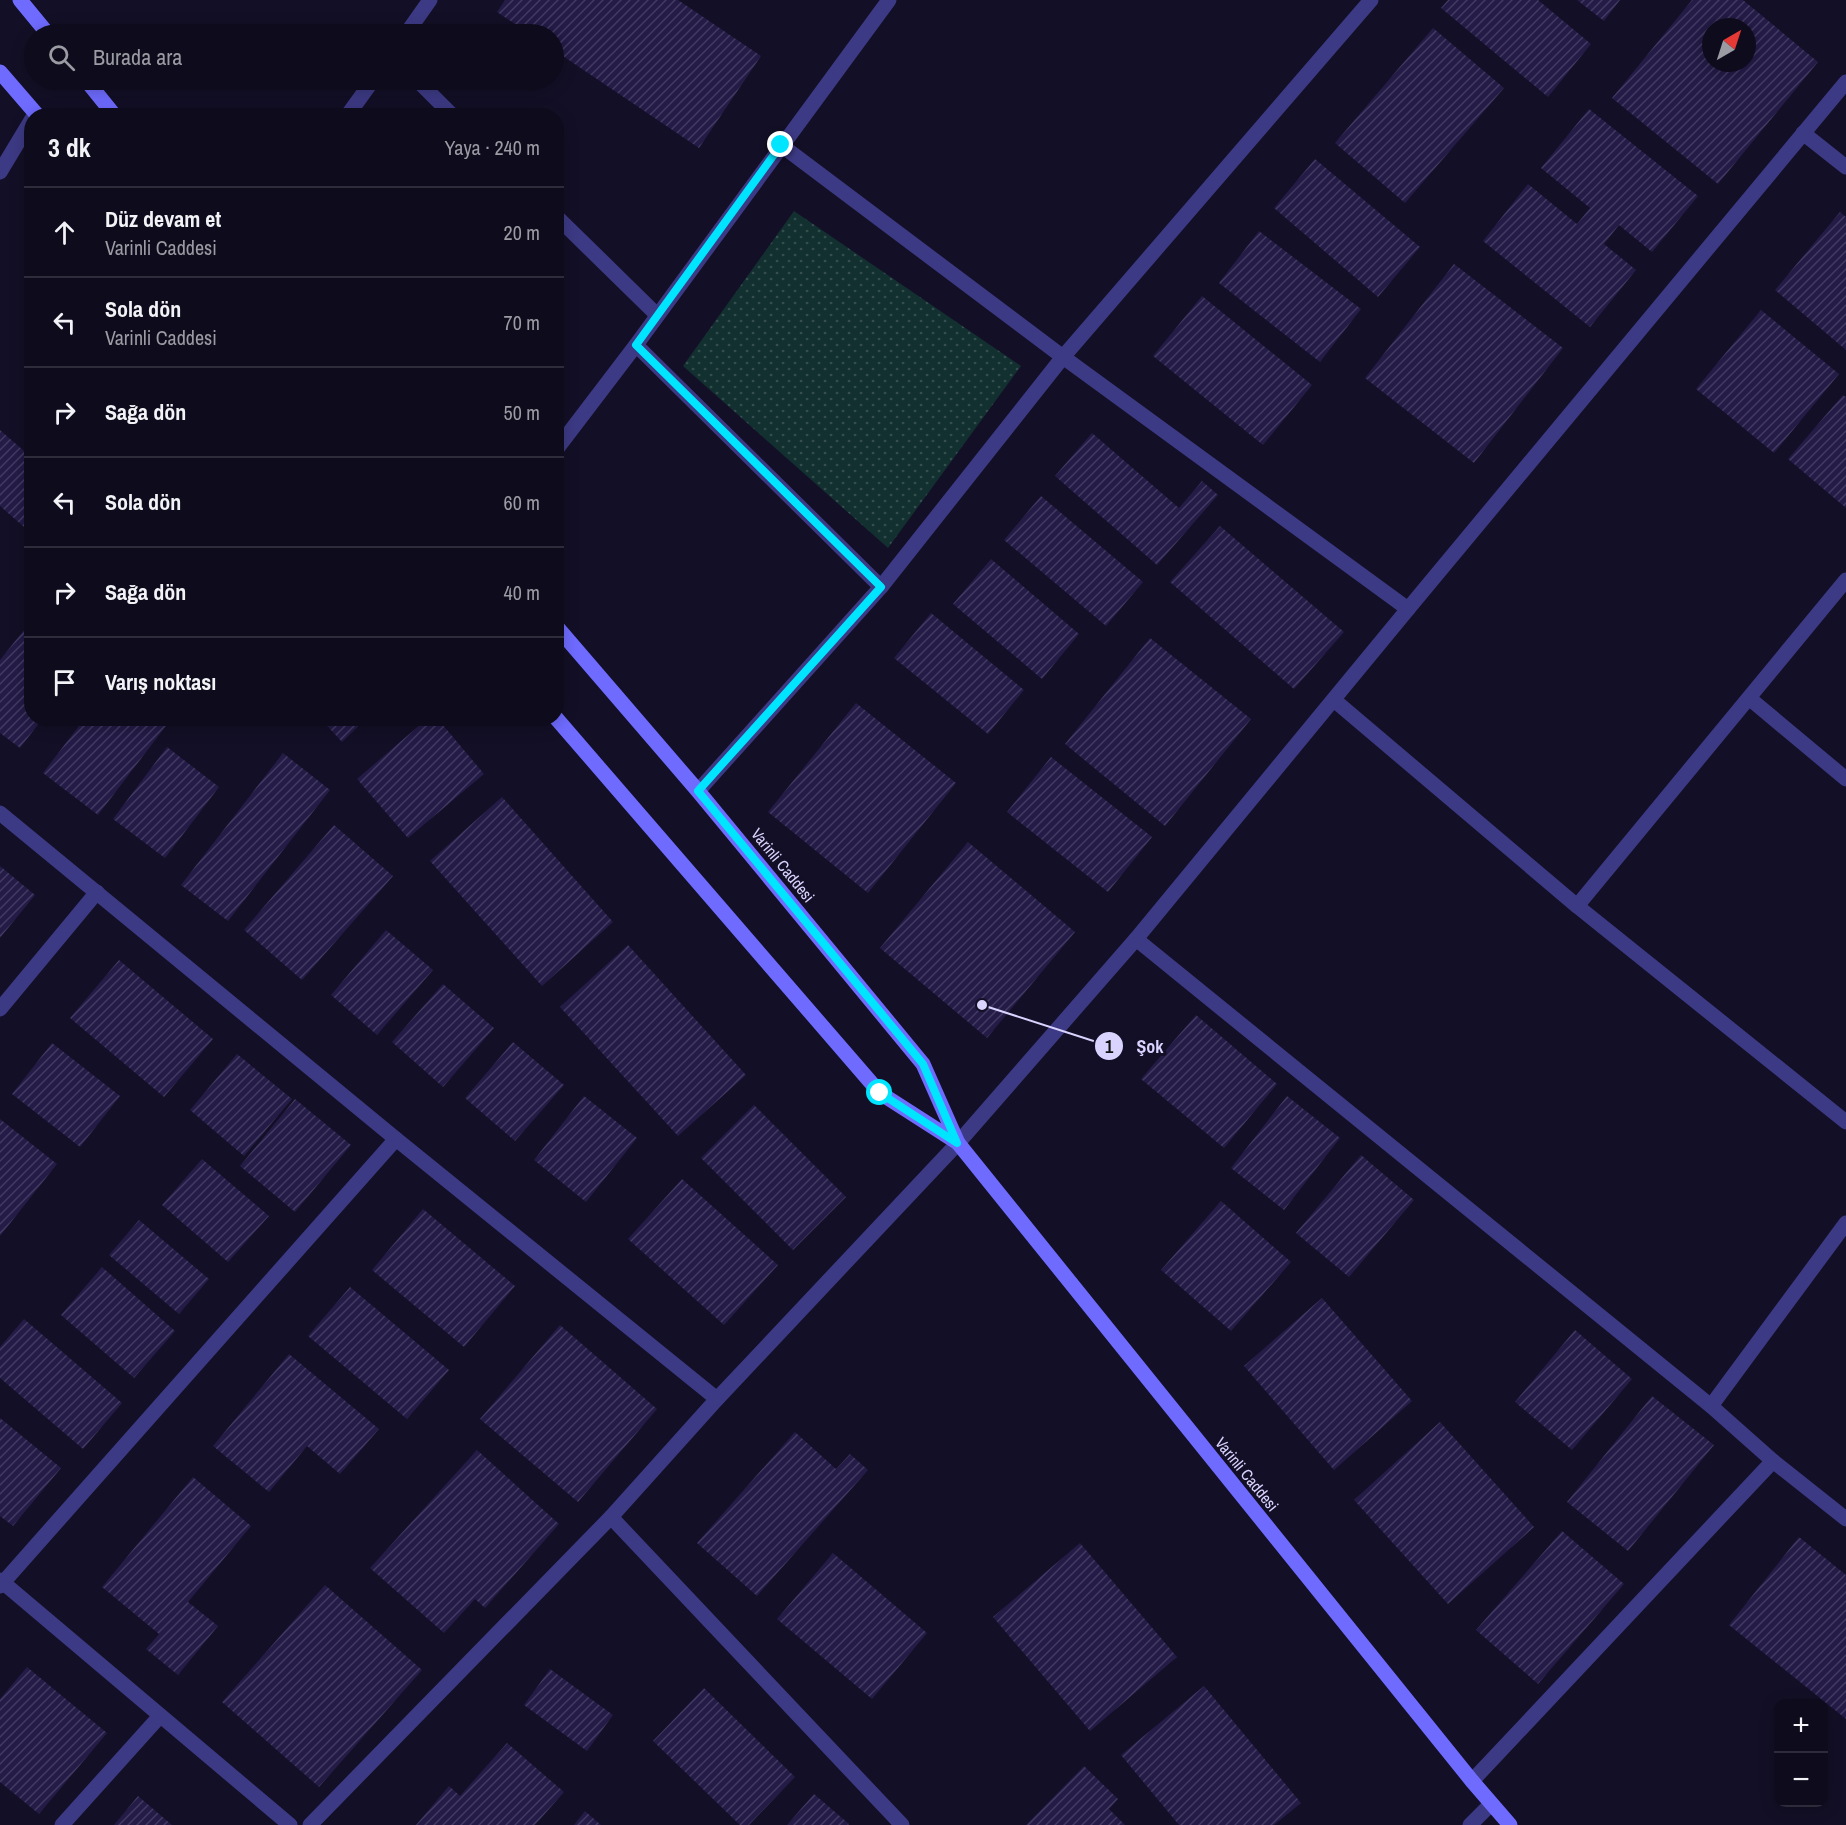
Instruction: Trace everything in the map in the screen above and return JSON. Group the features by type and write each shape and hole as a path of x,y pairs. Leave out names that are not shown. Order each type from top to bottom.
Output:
{"street":[{"path":"20,0 40,24"},
{"path":"413,24 430,0"},
{"path":"564,440 889,0"},
{"path":"698,791 881,587 1063,357 1371,0"},
{"path":"0,72 29,108"},
{"path":"310,1825 611,1517 717,1399 957,1143 1136,939 1846,82"},
{"path":"94,90 109,108"},
{"path":"353,108 366,90"},
{"path":"427,90 445,108"},
{"path":"1803,133 1846,167"},
{"path":"0,172 24,134"},
{"path":"781,145 1063,357 1408,609"},
{"path":"564,224 657,315"},
{"path":"636,345 881,587"},
{"path":"1577,906 1846,580"},
{"name":"Varinli Caddesi","path":"564,635 698,791 923,1064 957,1143 1472,1781 1510,1825"},
{"path":"1749,698 1846,779"},
{"path":"1334,700 1577,906 1846,1122"},
{"name":"Varinli Caddesi","path":"563,726 880,1093 957,1143"},
{"path":"0,813 396,1139 717,1399"},
{"path":"0,1009 97,892"},
{"path":"1136,939 1711,1406 1773,1461 1846,1519"},
{"path":"290,1825 1,1583 396,1139"},
{"path":"1711,1406 1846,1223"},
{"path":"1472,1781 1773,1461"},
{"path":"611,1517 902,1825"},
{"path":"62,1825 160,1716"},
{"path":"1470,1825 1491,1804"}],"green space":[{"path":"794,211 1021,366 888,548 683,366"}],"building":[{"path":"505,0 678,0 761,56 699,148 564,57 564,24 515,24 497,12"},
{"path":"1448,0 1538,0 1591,44 1548,97 1441,8"},
{"path":"1577,0 1620,0 1604,21"},
{"path":"1692,0 1743,0 1818,62 1718,184 1612,98"},
{"path":"1433,28 1504,88 1405,203 1335,143"},
{"path":"1589,109 1698,196 1652,252 1619,225 1604,244 1636,270 1590,327 1483,241 1528,184 1577,224 1590,208 1541,168"},
{"path":"1315,159 1420,247 1378,297 1274,208"},
{"path":"1840,212 1846,217 1846,350 1775,290"},
{"path":"1259,231 1361,309 1320,362 1219,283"},
{"path":"1454,264 1563,348 1474,463 1365,378"},
{"path":"1202,296 1312,385 1263,445 1153,356"},
{"path":"1761,310 1839,374 1774,453 1696,389"},
{"path":"1843,395 1846,397 1846,508 1788,459"},
{"path":"0,430 24,451 24,527 0,506"},
{"path":"1092,433 1179,508 1202,481 1218,495 1157,565 1055,476"},
{"path":"1041,496 1143,582 1106,626 1004,540"},
{"path":"1220,526 1344,632 1294,689 1170,582"},
{"path":"991,559 1079,634 1042,679 953,604"},
{"path":"931,613 1024,690 988,734 894,658"},
{"path":"24,630 24,726 37,726 20,748 0,733 0,660"},
{"path":"1150,638 1251,719 1165,826 1065,744"},
{"path":"856,703 956,783 868,893 768,812"},
{"path":"79,726 166,726 98,815 43,773"},
{"path":"327,726 359,726 342,742"},
{"path":"419,726 444,726 484,774 408,838 357,779"},
{"path":"167,747 219,787 165,858 113,819"},
{"path":"283,753 330,790 228,921 181,885"},
{"path":"1051,757 1152,837 1108,892 1007,812"},
{"path":"502,797 613,922 542,986 430,861"},
{"path":"334,825 393,876 302,980 244,930"},
{"path":"968,842 1075,932 987,1038 880,948"},
{"path":"0,866 35,895 0,938"},
{"path":"386,930 433,970 377,1035 331,995"},
{"path":"628,945 746,1075 678,1136 560,1007"},
{"path":"119,960 213,1039 164,1097 70,1018"},
{"path":"443,984 494,1028 443,1087 392,1042"},
{"path":"1196,1015 1277,1084 1224,1148 1141,1079"},
{"path":"513,1042 564,1085 515,1141 465,1098"},
{"path":"52,1043 120,1096 80,1147 12,1094"},
{"path":"237,1054 292,1099 244,1156 190,1110"},
{"path":"584,1096 637,1138 586,1202 534,1160"},
{"path":"1287,1096 1340,1138 1284,1210 1231,1168"},
{"path":"295,1099 351,1145 295,1212 240,1166"},
{"path":"754,1105 846,1197 793,1250 701,1158"},
{"path":"0,1119 57,1164 0,1236"},
{"path":"1361,1155 1414,1200 1349,1277 1296,1233"},
{"path":"202,1159 269,1216 228,1262 162,1205"},
{"path":"682,1179 778,1265 724,1325 628,1239"},
{"path":"1221,1201 1291,1262 1231,1331 1161,1270"},
{"path":"423,1209 515,1286 464,1347 372,1270"},
{"path":"139,1220 209,1279 179,1314 109,1255"},
{"path":"102,1267 175,1331 134,1378 61,1315"},
{"path":"350,1287 449,1370 407,1419 308,1336"},
{"path":"1322,1298 1412,1401 1334,1470 1244,1366"},
{"path":"24,1319 122,1403 83,1449 0,1378 0,1347"},
{"path":"560,1325 657,1409 578,1502 480,1419"},
{"path":"1575,1330 1632,1379 1572,1450 1515,1402"},
{"path":"289,1354 379,1429 340,1474 307,1446 269,1492 213,1446"},
{"path":"1652,1396 1714,1445 1628,1551 1567,1502"},
{"path":"0,1418 61,1468 13,1526 0,1516"},
{"path":"1440,1422 1534,1527 1448,1604 1354,1500"},
{"path":"795,1432 836,1469 850,1454 868,1470 757,1596 697,1543"},
{"path":"477,1450 559,1524 485,1608 475,1599 444,1633 370,1568"},
{"path":"193,1477 251,1526 188,1602 218,1626 178,1675 146,1649 159,1634 102,1587"},
{"path":"1562,1531 1624,1584 1538,1684 1476,1630"},
{"path":"1799,1537 1846,1575 1846,1719 1828,1705 1828,1699 1821,1699 1729,1625"},
{"path":"1080,1543 1177,1657 1090,1731 993,1617"},
{"path":"833,1553 927,1633 872,1699 777,1619"},
{"path":"325,1585 422,1670 319,1787 222,1702"},
{"path":"27,1667 107,1733 39,1814 0,1782 0,1699"},
{"path":"550,1669 613,1715 587,1751 524,1705"},
{"path":"1204,1686 1301,1803 1274,1825 1179,1825 1121,1755"},
{"path":"704,1688 795,1777 749,1825 740,1825 653,1741"},
{"path":"507,1743 564,1792 535,1825 416,1825 449,1786 460,1796"},
{"path":"1084,1766 1118,1799 1109,1809 1125,1825 1026,1825"},
{"path":"814,1794 849,1824 787,1825"},
{"path":"138,1796 172,1825 114,1825"},
{"path":"585,1811 601,1825 574,1825"}],"place":[{"name":"Şok","path":"982,1005"}],"route":[{"path":"781,145 636,345 881,587 698,791 923,1064 957,1143 880,1093"}]}
